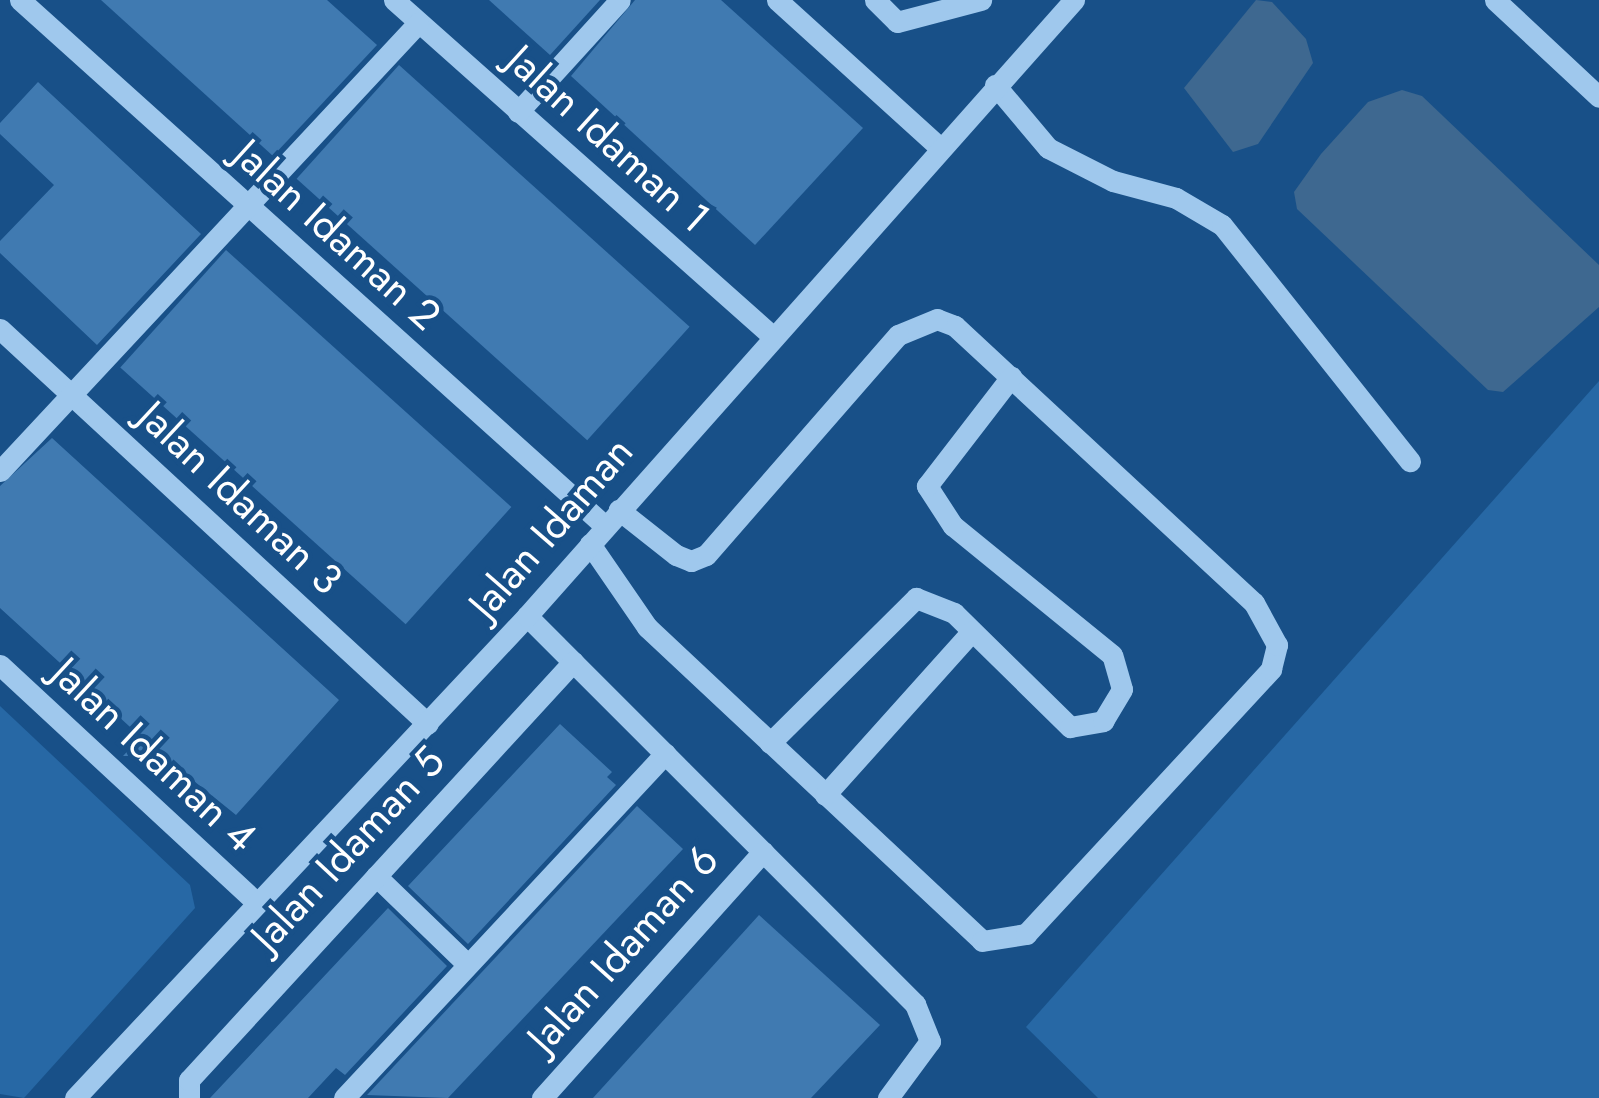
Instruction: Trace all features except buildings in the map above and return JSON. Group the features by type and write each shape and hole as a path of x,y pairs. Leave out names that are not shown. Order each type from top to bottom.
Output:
{"street":[{"name":"Jalan Idaman 2","path":"20,0 247,207 612,518 691,561 706,555 919,322 955,326 1011,377"},
{"name":"Jalan Idaman 1","path":"394,0 771,335"},
{"path":"518,112 620,0"},
{"path":"777,0 938,146"},
{"path":"874,0 898,22 978,3"},
{"name":"Jalan Idaman","path":"75,1098 527,616 938,146 1074,0"},
{"path":"1495,0 1599,97"},
{"path":"0,471 418,23"},
{"path":"995,85 1048,148 1222,225 1410,461"},
{"name":"Jalan Idaman 3","path":"0,329 428,724"},
{"path":"590,544 647,627 825,795 982,941 1007,941 1036,922 1271,669 1277,645 1254,603 1011,377 926,486 953,526 1112,655 1122,689 1102,721 1070,727 973,631 935,601 916,598 770,743"},
{"path":"527,616 915,1004 930,1041 888,1098"},
{"path":"825,795 973,631"},
{"name":"Jalan Idaman 5","path":"187,1094 376,876 573,662"},
{"name":"Jalan Idaman 4","path":"0,665 256,902"},
{"path":"344,1098 665,754"},
{"name":"Jalan Idaman 6","path":"542,1098 763,852"},
{"path":"376,876 466,963"}],"shaded area":[{"path":"1256,0 1272,2 1306,39 1313,63 1258,144 1233,152 1184,88"},
{"path":"1402,90 1422,96 1599,265 1599,307 1503,392 1488,390 1297,209 1294,192 1321,154 1368,102"},
{"path":"1599,381 1599,1098 1098,1098 1026,1027"},
{"path":"0,706 190,885 195,908 24,1098 0,1094"}]}
